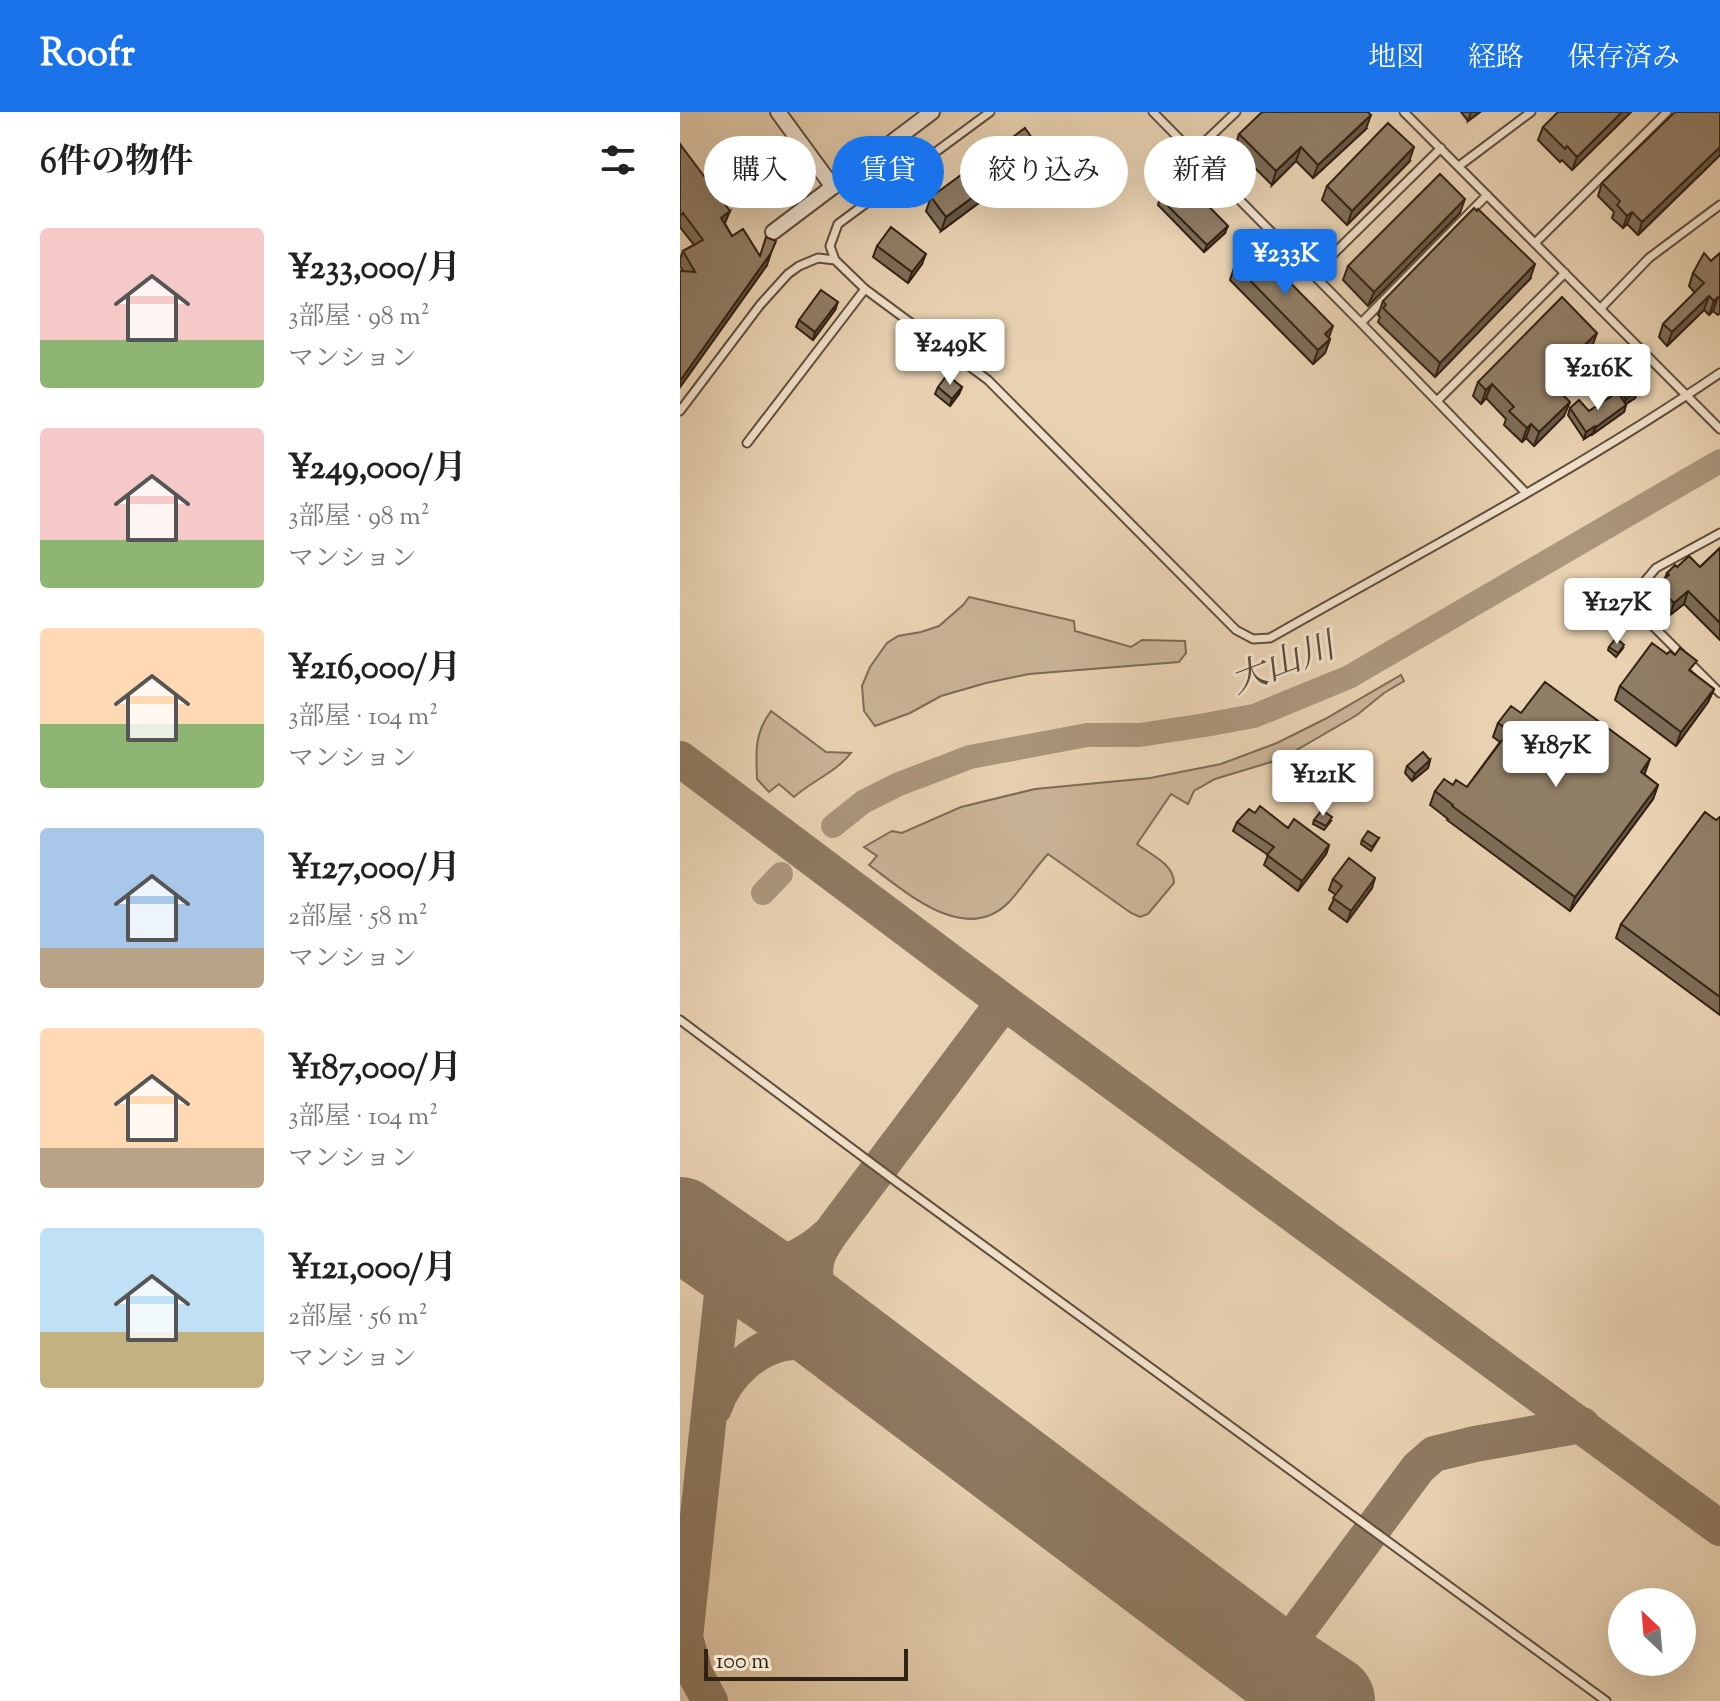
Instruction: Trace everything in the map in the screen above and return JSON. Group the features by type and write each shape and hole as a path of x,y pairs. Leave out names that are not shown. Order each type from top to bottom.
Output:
{"street":[{"path":"778,112 832,186"},
{"path":"900,136 932,112"},
{"path":"773,232 832,188"}],"lane":[{"path":"990,112 838,224 830,246 835,260 865,289 988,380 1236,630 1253,639 1270,638 1526,493 1720,373"},
{"path":"1153,112 1176,136"},
{"path":"1211,136 1236,112"},
{"path":"1404,112 1720,429"},
{"path":"1459,166 1531,112"},
{"path":"1535,243 1667,112"},
{"path":"1313,274 1441,148"},
{"path":"1361,323 1487,195"},
{"path":"1600,309 1649,258 1720,205"},
{"path":"1248,208 1526,493"},
{"path":"680,411 760,305 788,274 818,258 835,260"},
{"path":"1437,401 1565,273"},
{"path":"747,443 865,289"},
{"path":"1720,533 1656,568 1628,601 1720,693"},
{"path":"680,1020 888,1176 1606,1701"}],"shaded area":[{"path":"969,597 1074,621 1075,631 1131,647 1142,640 1185,641 1186,653 1179,662 1029,674 986,683 941,696 910,713 875,726 864,711 862,686 870,667 887,643 898,636 939,626"},
{"path":"1401,675 1404,681 1357,715 1281,759 1215,779 1194,791 1188,804 1171,794 1137,844 1166,865 1174,883 1148,914 1140,917 1048,854 1009,902 992,914 974,919 955,917 936,910 869,865 877,856 864,847 892,831 902,833 961,807 1035,789 1150,778 1221,764 1277,743"},
{"path":"771,711 826,752 851,753 794,797 779,784 769,792 757,779 757,752 759,736"}],"building":[{"path":"1262,112 1368,112 1371,115 1318,165 1301,147 1276,171 1256,151 1256,136 1239,134"},
{"path":"1558,112 1622,112 1577,157 1543,127"},
{"path":"1675,112 1720,112 1720,147 1642,222 1632,212 1627,216 1617,205 1620,201 1602,183"},
{"path":"1388,123 1414,147 1352,211 1327,186"},
{"path":"1025,128 1031,136 1014,136"},
{"path":"680,144 704,176 704,208 728,208 730,211 721,218 732,236 743,229 760,256 766,237 776,241 771,253 680,381 680,271 695,272 683,251 703,240 683,213 680,214"},
{"path":"1440,174 1465,199 1374,292 1348,266"},
{"path":"960,176 960,207 946,217 939,208 944,208 944,187"},
{"path":"1170,208 1210,208 1228,226 1207,245"},
{"path":"1474,208 1535,264 1440,363 1383,308 1386,305 1383,301"},
{"path":"891,227 926,254 912,272 877,246"},
{"path":"1254,246 1333,326 1325,334 1330,339 1318,350 1235,265"},
{"path":"1704,253 1711,261 1720,253 1720,299 1718,297 1714,301 1709,296 1672,332 1663,324 1704,283 1693,273"},
{"path":"821,290 838,302 815,332 799,320"},
{"path":"1562,297 1597,333 1548,380 1570,402 1539,432 1531,424 1527,428 1509,411 1514,407 1492,384 1486,390 1478,382"},
{"path":"947,375 962,387 952,399 938,387"},
{"path":"1629,378 1638,390 1626,399 1617,386"},
{"path":"1618,392 1626,405 1586,432 1570,408 1579,400 1589,411"},
{"path":"1720,548 1720,623 1688,591 1674,603 1658,583 1669,575 1667,573 1675,565 1677,567 1689,556 1700,567"},
{"path":"1616,638 1624,645 1618,653 1609,647"},
{"path":"1652,643 1667,654 1670,651 1675,655 1680,648 1697,661 1689,670 1714,689 1681,732 1620,686"},
{"path":"1545,682 1650,759 1641,772 1658,785 1575,897 1435,791 1444,779 1453,785 1456,780 1467,787 1509,731 1498,723 1511,706 1521,713"},
{"path":"1423,752 1430,760 1415,774 1407,766"},
{"path":"1260,806 1288,828 1294,819 1329,845 1302,881 1267,855 1274,847 1237,822 1249,809 1255,813"},
{"path":"1322,810 1332,817 1326,826 1314,820"},
{"path":"1705,812 1716,820 1720,817 1720,997 1621,924"},
{"path":"1368,831 1379,838 1372,847 1362,840"},
{"path":"1349,858 1375,878 1351,911 1333,898 1342,886 1333,879"}],"waterway":[{"name":"大山川","path":"833,826 863,802 899,784 970,757 1087,735 1140,735 1254,716 1349,677 1720,461"},
{"name":"大山川","path":"763,893 781,874"}],"taxiway":[{"path":"680,759 1004,1002 1720,1528"},
{"path":"835,1334 815,1278 821,1249 1004,1002"},
{"path":"737,1264 764,1265 791,1259 830,1234"},
{"path":"710,1701 695,1674 685,1637 726,1257"},
{"path":"714,1408 726,1384 744,1363 780,1344 811,1342 862,1355"},
{"path":"1273,1664 1418,1468 1434,1454 1582,1425"},
{"path":"1322,1696 1326,1701"}],"runway":[{"path":"680,1223 784,1295 1273,1664 1329,1701"}]}
